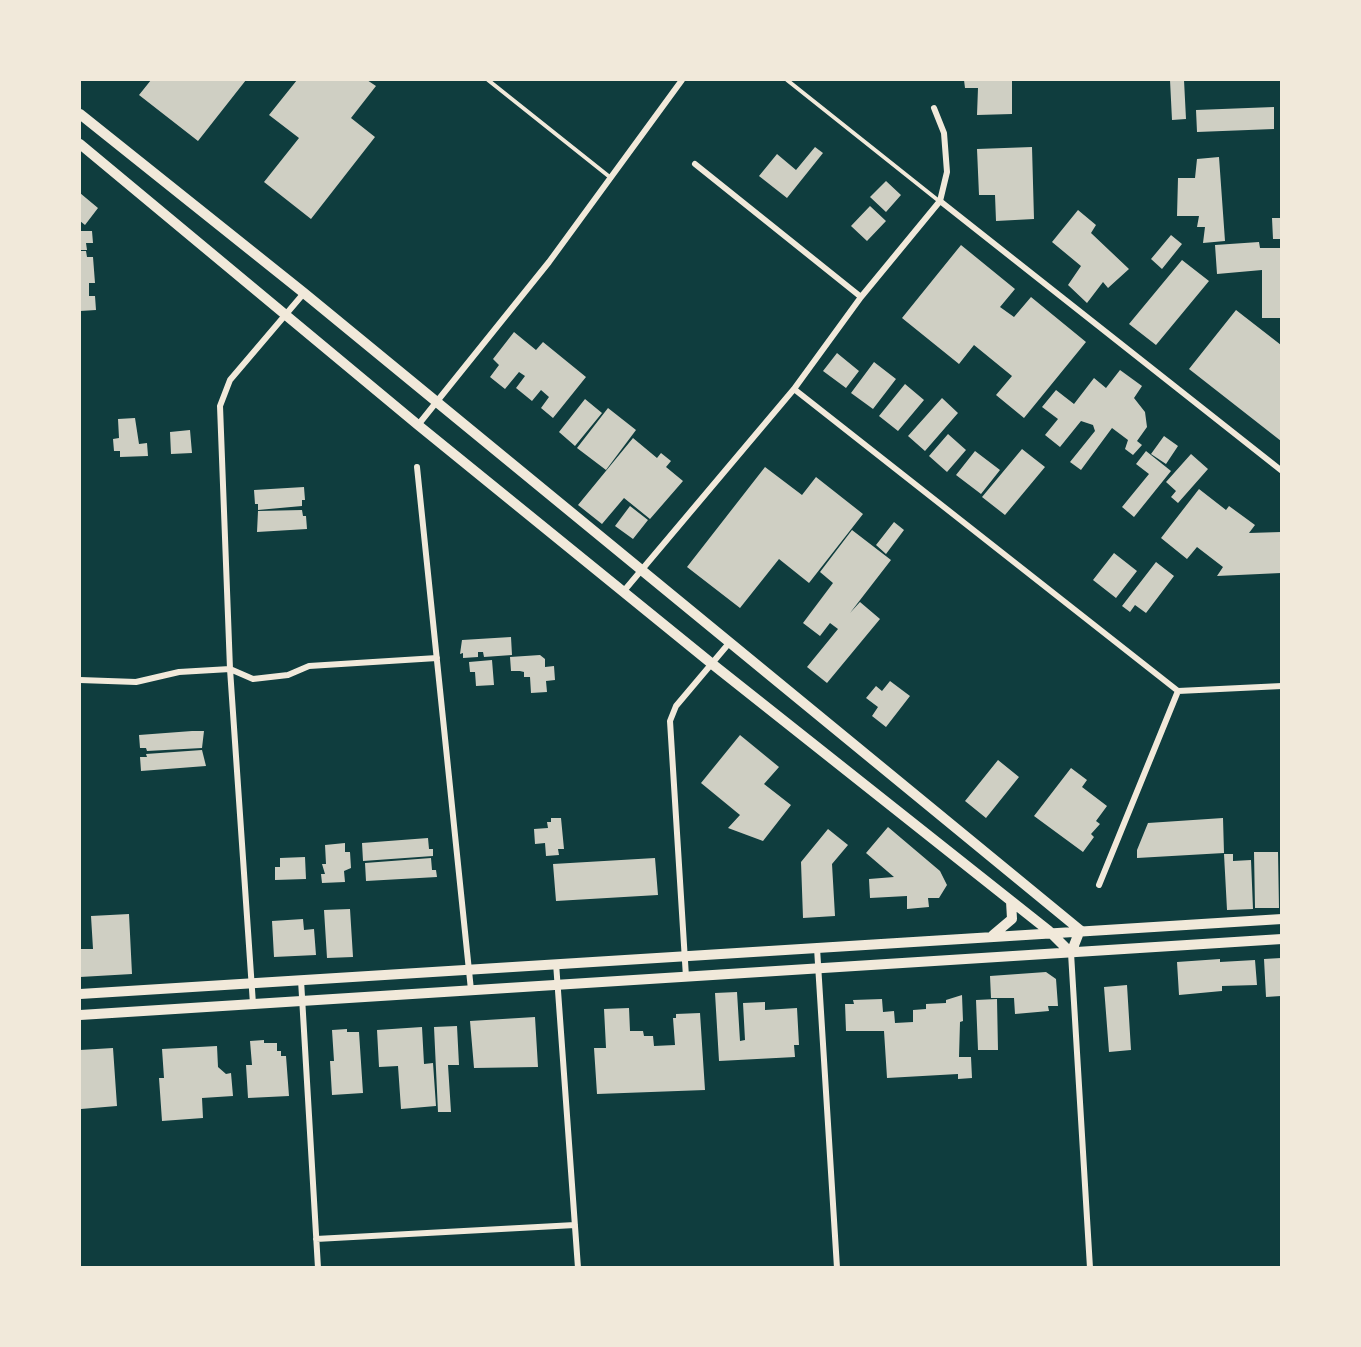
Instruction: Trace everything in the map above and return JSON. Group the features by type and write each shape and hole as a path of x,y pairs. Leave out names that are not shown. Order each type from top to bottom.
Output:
{"main road":[{"path":"80,114 304,293 1080,930"},
{"path":"80,144 285,316 622,592 1049,931 1071,953"},
{"path":"993,935 1012,919 1011,901"},
{"path":"80,994 1049,931 1281,919"},
{"path":"1071,953 1080,930"},
{"path":"80,1015 1281,939"}],"street":[{"path":"418,425 549,262 682,80"},
{"path":"622,592 794,389 861,297 940,201 946,162 944,133 934,108"},
{"path":"695,164 861,297"},
{"path":"940,201 1281,471"},
{"path":"253,1004 230,669 220,406 230,380 304,293"},
{"path":"794,389 1178,692 1281,686"},
{"path":"417,467 471,990"},
{"path":"686,977 670,721 676,706 730,642"},
{"path":"80,680 136,682 179,672 230,669 253,679 288,675 309,666 437,658"},
{"path":"1099,885 1178,692"},
{"path":"817,947 837,1268"},
{"path":"1071,953 1090,1268"},
{"path":"556,963 578,1268"},
{"path":"301,980 318,1268"},
{"path":"316,1239 575,1225"}],"lane":[{"path":"488,80 611,178"},
{"path":"787,80 940,201"}],"building":[{"path":"151,80 246,80 198,141 139,95"},
{"path":"297,80 367,80 376,86 351,118 375,137 311,219 264,182 299,138 269,115"},
{"path":"964,80 1012,80 1012,114 977,115 978,88 965,88"},
{"path":"1170,80 1184,80 1186,119 1172,120"},
{"path":"1274,107 1274,129 1197,132 1196,110"},
{"path":"815,147 823,153 787,198 759,176 777,154 796,170"},
{"path":"1032,147 1034,219 996,221 995,195 979,195 977,149"},
{"path":"1219,157 1225,241 1203,243 1205,227 1197,227 1199,216 1177,216 1178,178 1195,178 1197,159"},
{"path":"886,181 901,195 886,212 870,197"},
{"path":"80,193 98,208 85,225 80,221"},
{"path":"870,206 886,221 867,241 851,226"},
{"path":"1078,210 1096,225 1091,233 1129,269 1108,288 1103,282 1087,303 1068,285 1081,266 1052,242"},
{"path":"1272,218 1281,218 1281,239 1273,239"},
{"path":"80,231 92,231 93,243 86,243 87,250 80,250"},
{"path":"1171,235 1182,244 1162,269 1151,259"},
{"path":"1259,242 1260,248 1281,248 1281,318 1262,318 1262,270 1217,274 1215,245"},
{"path":"961,245 1015,289 1000,307 1014,317 1031,297 1086,342 1024,418 996,395 1012,376 974,345 959,364 902,318"},
{"path":"80,251 86,251 87,257 93,257 95,283 89,283 89,296 95,296 96,310 80,311"},
{"path":"1182,260 1209,281 1156,345 1129,324"},
{"path":"1236,310 1281,345 1281,441 1189,369"},
{"path":"514,332 536,350 543,342 586,377 553,418 541,408 549,397 541,390 532,401 516,388 525,376 519,372 505,389 490,377 499,365 493,359"},
{"path":"837,353 859,371 846,388 823,371"},
{"path":"874,362 896,379 873,409 851,393"},
{"path":"1120,370 1142,386 1134,398 1145,412 1147,427 1137,441 1142,445 1133,455 1125,449 1128,440 1112,428 1081,470 1070,462 1095,431 1093,425 1081,421 1060,447 1045,435 1058,419 1042,407 1056,390 1074,404 1094,378 1106,388"},
{"path":"905,384 924,400 898,431 879,416"},
{"path":"942,398 958,413 925,451 908,436"},
{"path":"585,399 602,413 575,446 559,432"},
{"path":"608,408 636,430 606,470 577,448"},
{"path":"135,418 139,444 147,443 148,456 120,457 120,451 114,451 113,439 119,438 118,419"},
{"path":"190,430 192,453 171,454 170,432"},
{"path":"948,434 966,450 947,472 929,456"},
{"path":"1164,436 1178,446 1166,464 1151,454"},
{"path":"633,438 657,458 661,453 671,461 666,467 683,481 650,519 624,498 602,524 578,505"},
{"path":"1022,449 1045,467 1005,515 982,497"},
{"path":"975,451 1000,470 981,494 956,475"},
{"path":"1146,451 1171,471 1134,517 1122,507 1149,474 1136,464"},
{"path":"1191,454 1208,469 1178,503 1171,497 1176,491 1166,482"},
{"path":"765,467 802,495 816,477 863,514 809,583 779,559 740,608 687,567"},
{"path":"304,487 305,500 302,500 302,506 258,510 258,504 255,504 254,490"},
{"path":"1199,489 1226,510 1229,506 1255,525 1249,533 1281,532 1281,573 1217,576 1223,567 1197,547 1187,559 1161,538"},
{"path":"630,506 648,520 633,539 615,526"},
{"path":"302,510 303,516 306,516 307,529 257,532 258,511"},
{"path":"894,522 904,530 886,554 876,545"},
{"path":"852,530 891,560 850,613 860,602 880,619 827,683 807,667 838,629 830,623 820,636 803,623 833,583 820,572"},
{"path":"1114,553 1137,571 1116,598 1093,580"},
{"path":"1156,562 1174,576 1146,613 1135,605 1130,612 1122,606"},
{"path":"511,637 512,655 484,657 483,652 478,652 478,657 463,658 463,653 460,654 462,640"},
{"path":"540,655 545,659 545,667 554,666 555,680 546,681 547,692 531,693 530,677 524,677 524,672 511,671 510,657"},
{"path":"492,660 494,685 476,686 475,672 470,672 469,662"},
{"path":"890,681 910,696 886,727 872,716 878,707 866,698 876,686 882,691"},
{"path":"204,731 202,748 147,751 146,748 140,748 139,735"},
{"path":"740,735 779,767 764,784 791,805 763,841 728,828 740,815 701,783"},
{"path":"202,750 206,766 141,771 140,757 147,757 146,754"},
{"path":"998,760 1019,777 986,818 965,801"},
{"path":"1071,768 1087,780 1082,787 1107,806 1096,821 1100,824 1091,834 1094,837 1083,852 1034,816"},
{"path":"551,818 561,818 564,849 558,849 559,855 546,856 545,843 535,844 534,829 548,828 547,822 551,822"},
{"path":"1223,818 1224,853 1137,858 1137,850 1148,823"},
{"path":"888,827 940,871 947,885 939,898 928,898 929,907 907,909 907,896 870,898 869,879 894,877 866,853"},
{"path":"828,829 848,845 832,864 835,916 803,918 801,862"},
{"path":"428,838 429,849 433,849 433,856 363,861 362,843"},
{"path":"345,843 345,852 350,852 351,868 344,871 345,882 322,883 321,874 325,874 322,864 326,864 325,845"},
{"path":"1254,852 1278,852 1279,908 1255,908"},
{"path":"1224,854 1233,854 1233,861 1251,860 1253,909 1227,910"},
{"path":"305,857 306,879 275,880 275,867 280,867 280,858"},
{"path":"431,858 432,870 436,870 437,877 366,881 365,863"},
{"path":"655,858 658,895 556,901 553,864"},
{"path":"350,909 353,957 327,958 324,910"},
{"path":"129,914 132,974 80,977 80,949 93,949 91,916"},
{"path":"303,919 304,930 314,929 316,955 274,957 272,921"},
{"path":"1281,958 1281,996 1266,997 1264,959"},
{"path":"1220,959 1220,962 1255,960 1257,985 1222,986 1222,991 1179,995 1177,962"},
{"path":"1046,972 1056,979 1058,1006 1048,1006 1049,1011 1015,1014 1014,998 991,998 990,976"},
{"path":"1127,985 1131,1050 1109,1052 1104,987"},
{"path":"737,992 740,1041 745,1040 743,1003 765,1002 765,1010 797,1008 799,1045 794,1045 795,1057 719,1061 715,993"},
{"path":"962,995 963,1021 960,1022 959,1057 971,1057 972,1078 958,1079 958,1074 887,1078 884,1031 846,1031 845,1004 854,1004 853,1000 882,999 883,1012 894,1011 895,1023 913,1022 913,1010 926,1009 926,1004 946,1003 946,1000"},
{"path":"997,999 998,1050 978,1050 976,1000"},
{"path":"629,1008 630,1031 643,1031 644,1036 653,1036 654,1046 675,1045 673,1018 676,1018 676,1014 700,1013 705,1090 597,1094 594,1048 606,1048 604,1009"},
{"path":"535,1017 538,1067 474,1068 470,1021"},
{"path":"457,1026 459,1065 448,1065 451,1112 438,1112 434,1027"},
{"path":"422,1027 424,1064 433,1063 436,1106 401,1109 398,1066 379,1067 377,1030"},
{"path":"347,1029 347,1032 359,1032 363,1093 332,1095 330,1061 334,1061 332,1030"},
{"path":"264,1040 264,1043 277,1043 277,1051 281,1051 281,1056 286,1056 289,1096 248,1098 246,1065 252,1065 250,1041"},
{"path":"217,1046 218,1067 226,1074 231,1073 233,1096 202,1098 203,1118 162,1121 159,1078 164,1078 162,1049"},
{"path":"113,1048 117,1106 81,1109 80,1050"}]}
